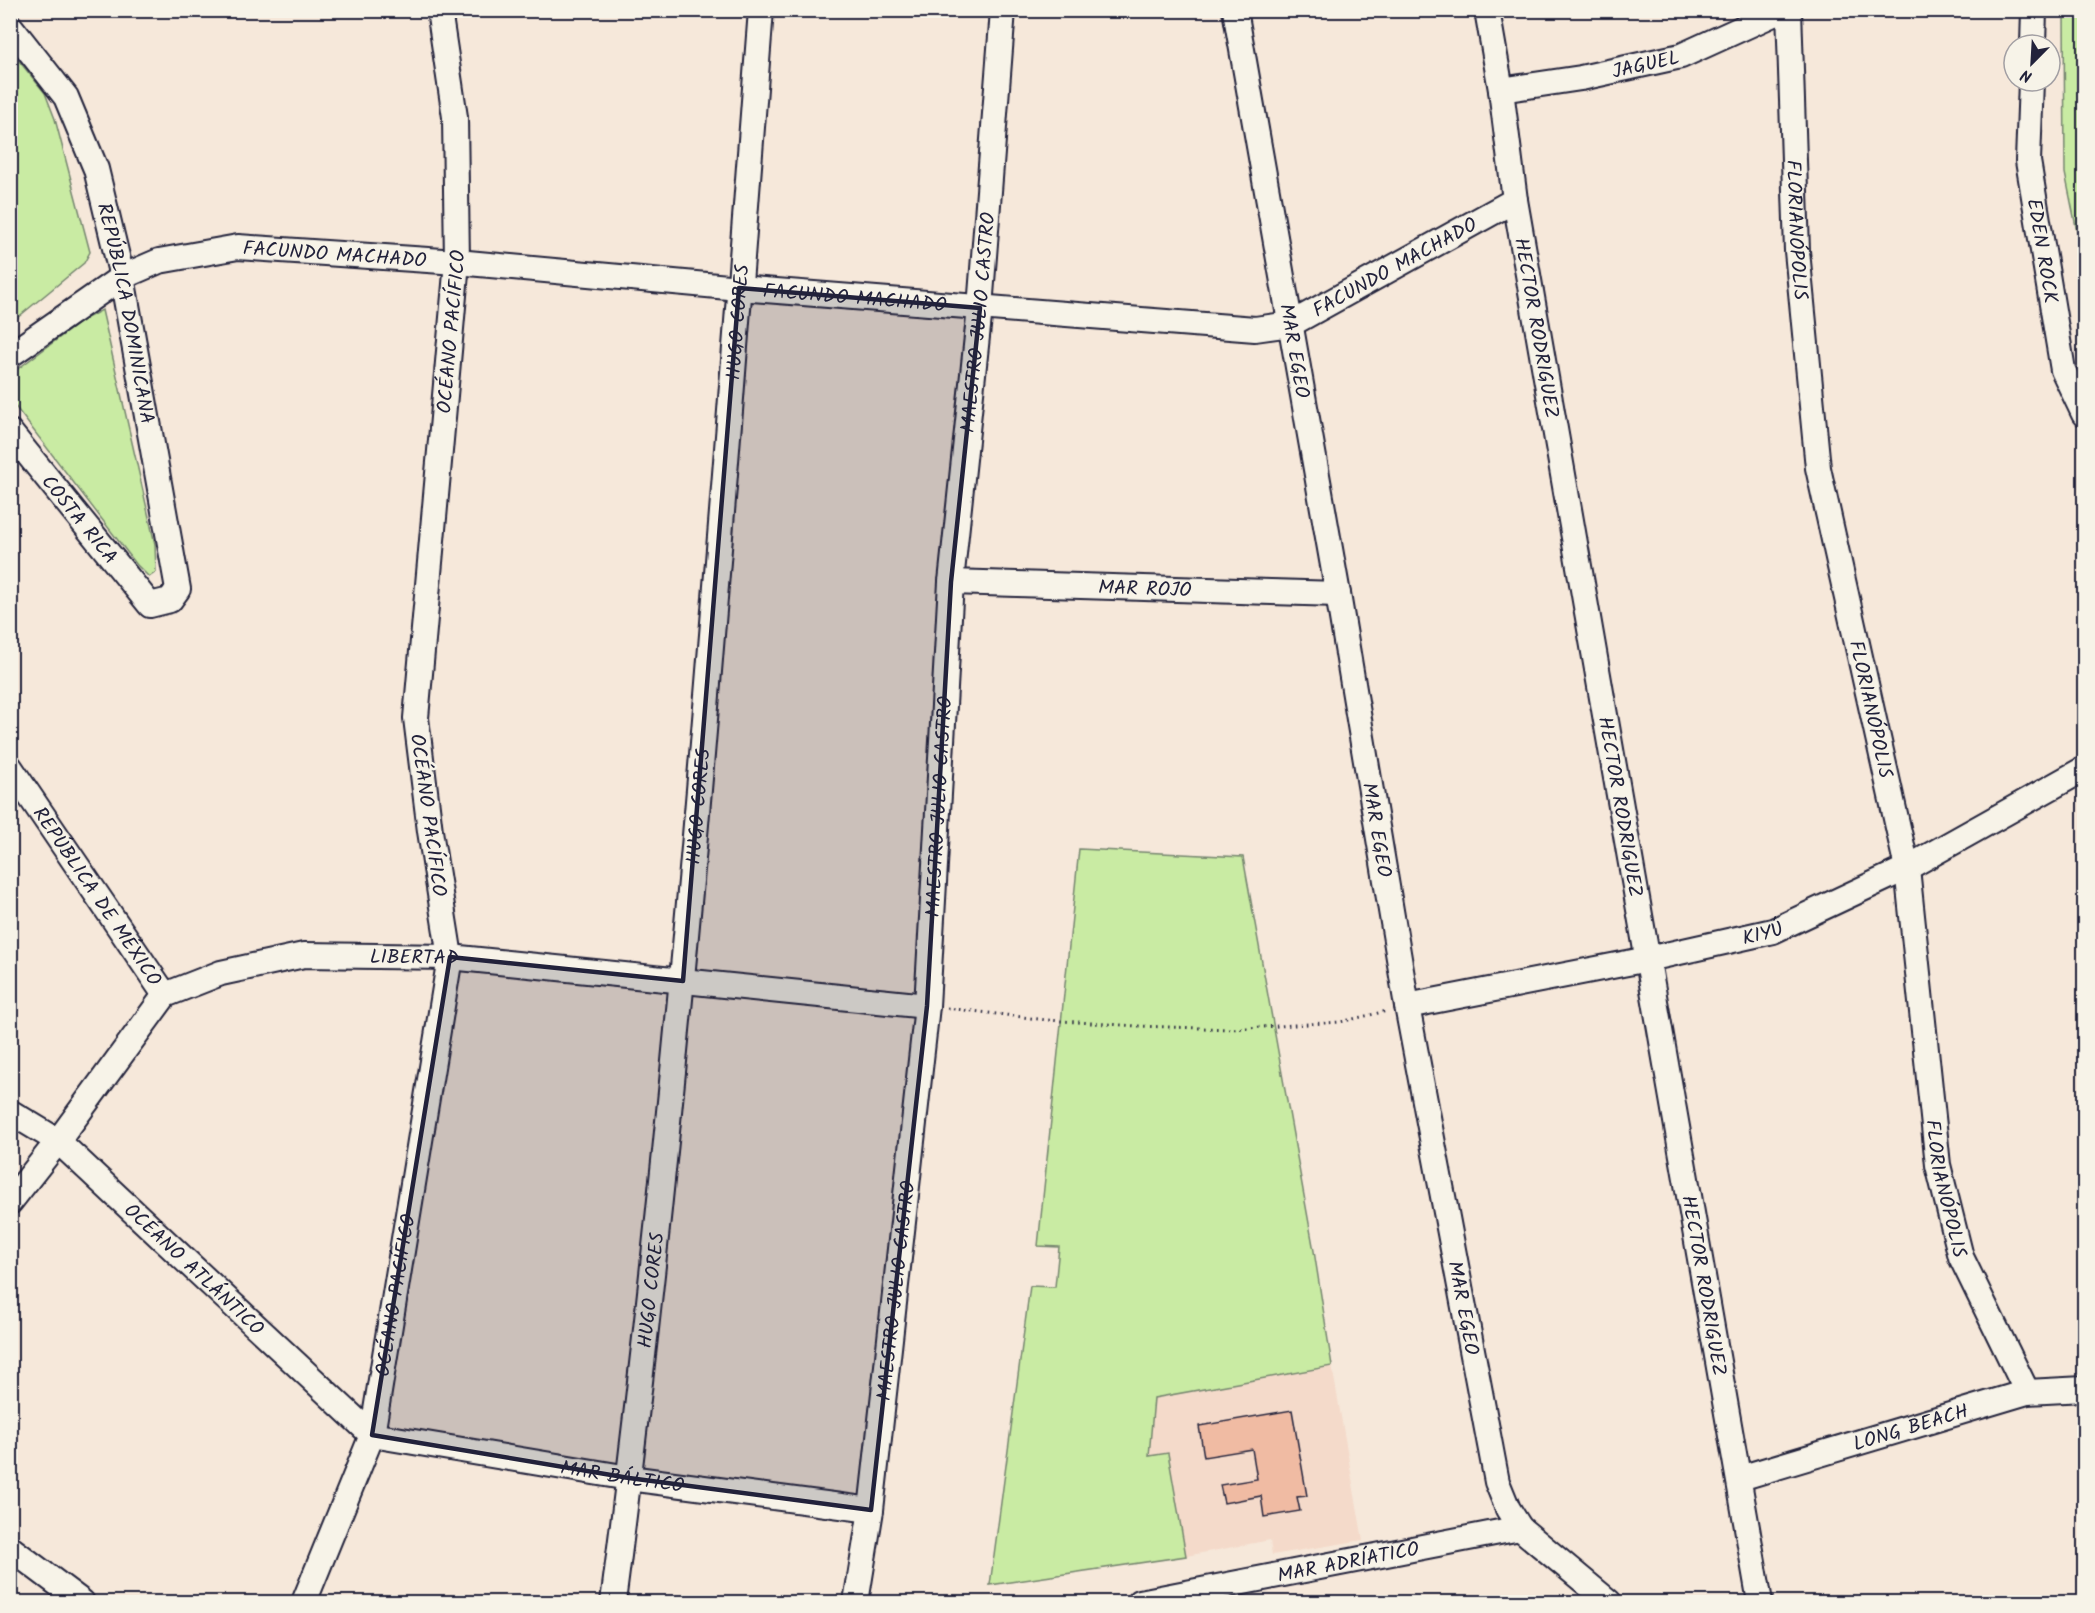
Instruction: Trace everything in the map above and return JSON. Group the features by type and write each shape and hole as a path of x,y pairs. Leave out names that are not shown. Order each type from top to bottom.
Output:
{"street":[{"name":"OCÉANO PACÍFICO","path":"304,1602 372,1435 450,957 430,831 416,718 458,262 455,117 439,10"},
{"name":"HUGO CORES","path":"613,1602 629,1478 683,981 761,10"},
{"name":"MAESTRO JULIO CASTRO","path":"856,1602 871,1510 927,1006 951,582 980,308 1003,10"},
{"name":"MAR EGEO","path":"1235,10 1338,594 1407,1006 1497,1482 1508,1509 1520,1528 1609,1602"},
{"name":"HECTOR RODRIGUEZ","path":"1487,10 1501,90 1515,201 1760,1602"},
{"name":"JAGUEL","path":"1501,90 1581,78 1681,56 1782,10"},
{"name":"FLORIANÓPOLIS","path":"1789,10 1797,251 1818,468 1907,868 1938,1165 1961,1257 2026,1392"},
{"path":"2033,33 2034,10"},
{"name":"REPÚBLICA DOMINICANA","path":"10,26 66,97 96,169 122,277 178,589 170,600 150,605"},
{"name":"EDEN ROCK","path":"2031,93 2028,161 2063,370 2085,414"},
{"name":"FACUNDO MACHADO","path":"10,355 122,277 159,261 238,247 458,262 740,288 1255,330 1291,324 1515,201"},
{"name":"COSTA RICA","path":"10,432 150,605"},
{"name":"MAR ROJO","path":"951,582 1338,594"},
{"name":"REPÚBLICA DE MÉXICO","path":"10,767 165,995"},
{"name":"KIYÚ","path":"1407,1006 1648,959 1773,931 1907,868 2085,769"},
{"name":"LIBERTAD","path":"165,995 220,973 304,955 450,957 927,1006"},
{"path":"10,1202 58,1141 165,995"},
{"name":"OCÉANO ATLÁNTICO","path":"10,1112 58,1141 372,1435"},
{"name":"LONG BEACH","path":"1740,1478 2026,1392 2085,1389"},
{"name":"MAR BÁLTICO","path":"372,1435 629,1478 871,1510"},
{"name":"MAR ADRÍATICO","path":"1140,1602 1520,1528"},
{"path":"10,1548 82,1602"}],"path":[{"path":"927,1006 1047,1020 1232,1029 1340,1022 1407,1006"}],"highlighted area":[{"path":"739,288 980,308 951,582 927,1006 871,1510 629,1478 372,1435 450,957 683,981"}],"shaded area":[{"path":"1332,1366 1363,1540 1272,1555 1270,1540 1186,1556 1168,1454 1149,1457 1154,1398"}],"green space":[{"path":"2064,11 2084,11 2084,266 2065,173"},
{"path":"11,51 45,93 55,119 90,252 84,263 11,323"},
{"path":"102,310 155,544 156,572 149,577 137,565 11,401 11,374 83,320"},
{"path":"1079,849 1243,857 1314,1251 1332,1366 1154,1398 1149,1456 1168,1453 1186,1556 990,1585 1030,1286 1055,1287 1059,1247 1038,1246"}],"building":[{"path":"1292,1410 1307,1496 1297,1497 1300,1511 1264,1517 1261,1496 1224,1503 1220,1485 1257,1479 1252,1449 1204,1457 1199,1426"}]}
